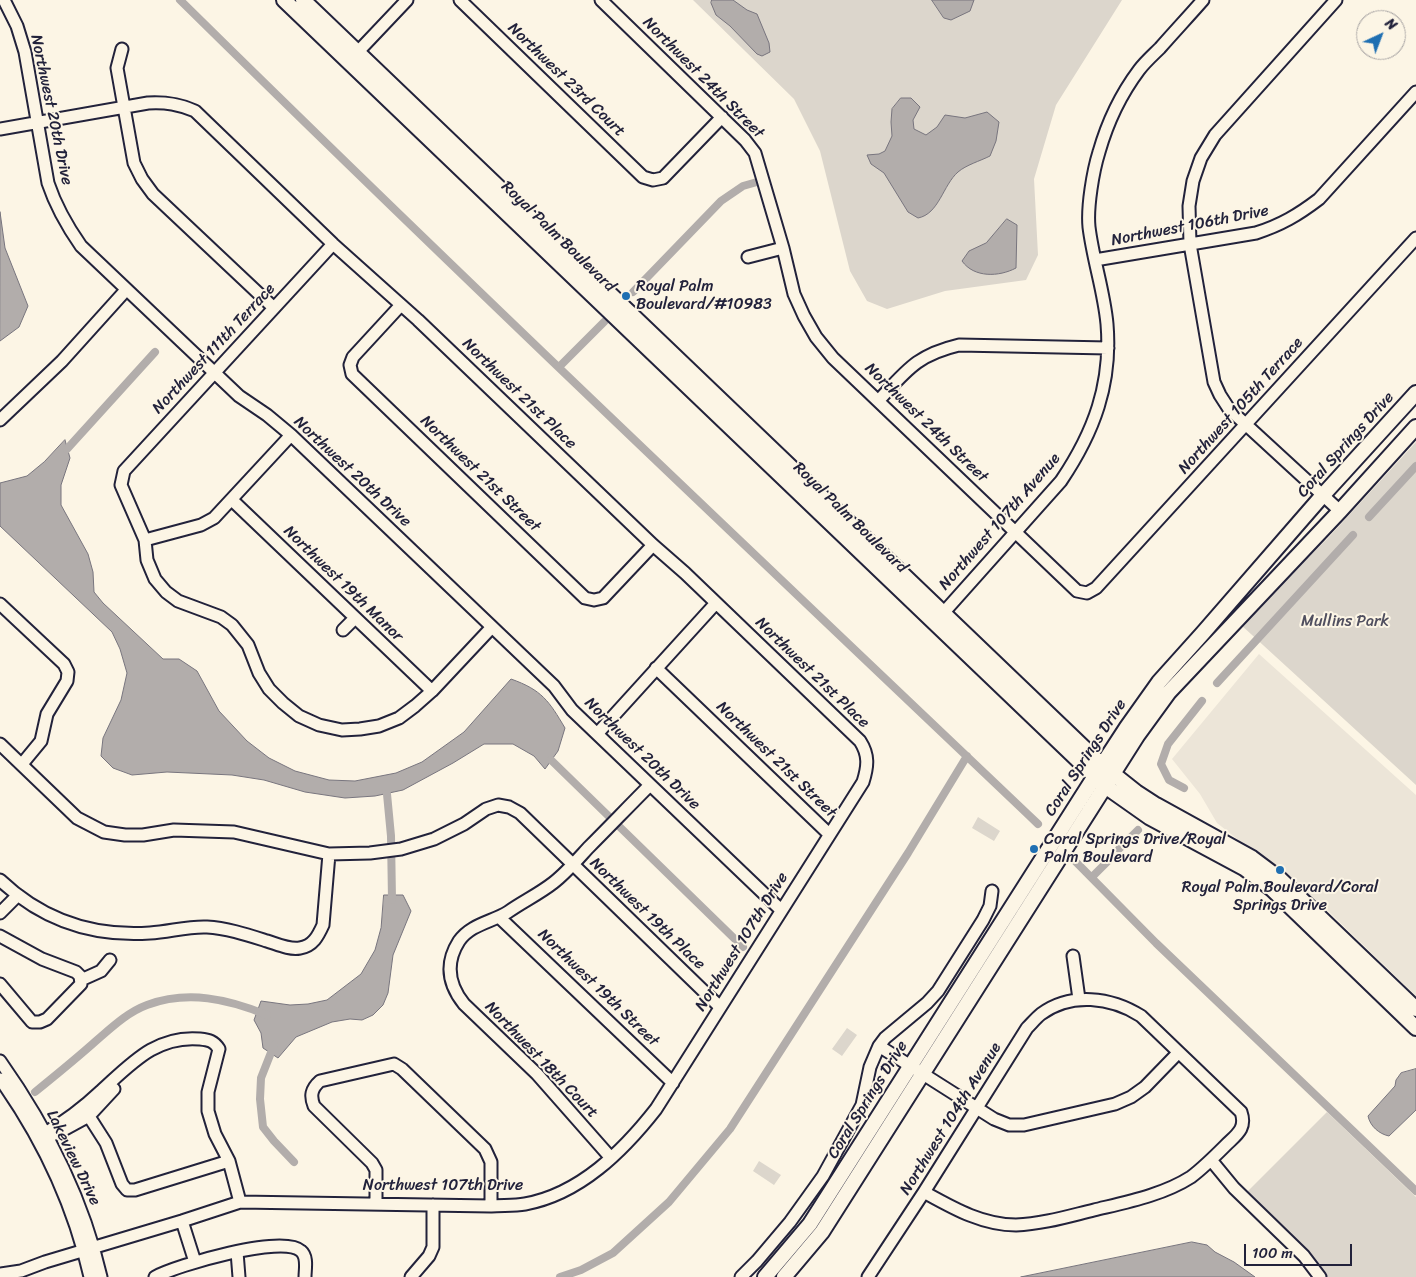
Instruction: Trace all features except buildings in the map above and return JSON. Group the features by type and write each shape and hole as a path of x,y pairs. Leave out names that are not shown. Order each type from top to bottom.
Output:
{"main road":[{"name":"Royal Palm Boulevard","path":"284,0 353,57 1149,817 1244,868 1272,889 1416,1028"},
{"name":"Royal Palm Boulevard","path":"303,0 353,57"},
{"name":"Coral Springs Drive","path":"784,1277 822,1232 923,1074 1104,775 1127,726 1159,682 1323,495 1416,393"},
{"name":"Coral Springs Drive","path":"765,1277 810,1224 910,1066 1104,775 1137,736 1169,692 1340,511 1416,427"},
{"name":"Royal Palm Boulevard","path":"1104,775 1252,858 1280,879 1416,1009"}],"street":[{"path":"353,57 407,0"},
{"name":"Northwest 23rd Court","path":"460,0 643,177 653,180 664,178 722,117"},
{"name":"Northwest 24th Street","path":"601,0 722,117 755,153 783,248 794,294 816,338 834,358 1015,532 1077,590 1087,593"},
{"name":"Northwest 107th Avenue","path":"939,618 1061,482 1078,456 1092,429 1106,372 1108,348 1107,324 1089,225 1092,187 1099,152 1123,96 1139,70 1203,0"},
{"path":"1336,0 1215,135 1201,158 1193,181 1189,206 1190,244 1214,382 1220,395 1229,409 1340,511"},
{"name":"Northwest 20th Drive","path":"5,1 17,26 25,52 48,183 65,223 81,246 239,396 267,415 291,435 554,686 572,710 781,910"},
{"path":"122,49 117,68 123,108 134,164 142,180 153,194 274,308"},
{"name":"Northwest 106th Drive","path":"1095,260 1256,233 1279,226 1300,214 1319,199 1416,92"},
{"name":"Northwest 21st Place","path":"0,129 148,103 165,102 180,104 195,111 333,244 400,306 418,320 860,741 865,748 867,757"},
{"name":"Northwest 105th Terrace","path":"1087,593 1096,588 1416,238"},
{"name":"Northwest 111th Terrace","path":"145,540 120,485 124,471 333,244"},
{"path":"748,257 783,248"},
{"path":"0,420 62,361 126,290"},
{"name":"Northwest 21st Street","path":"400,306 353,357 350,365 352,374 585,598 594,600 603,598 653,545"},
{"path":"879,400 910,366 925,356 959,345 1108,348"},
{"path":"291,435 214,518 201,525 145,540 147,560 155,579 166,592 178,601 221,617 232,625 248,645 259,673 270,689 299,716 319,725 342,730 379,726 399,718 432,691 492,627"},
{"name":"Northwest 19th Manor","path":"232,500 432,691"},
{"path":"597,734 716,603"},
{"path":"0,604 64,664 68,672 67,681 47,714 41,741 22,764"},
{"path":"343,630 355,618"},
{"name":"Northwest 21st Street","path":"656,668 829,834"},
{"path":"0,744 77,818 104,832 134,835 174,830 234,832 329,854 323,925 318,935 310,944 301,948 291,949 239,933 208,927 129,934 103,933 72,926 17,896 0,880"},
{"name":"Northwest 107th Drive","path":"3,1275 182,1222 245,1201 491,1206 524,1204 557,1195 587,1178 636,1136 656,1109 863,782 868,768 867,757"},
{"path":"499,917 553,883 650,785"},
{"name":"Northwest 19th Place","path":"329,854 370,853 401,849 434,839 498,804 509,807 520,813 720,1007"},
{"path":"741,1277 790,1222 822,1176 862,1105 870,1068 884,1038 907,1020 938,991 983,920 990,906 992,891"},
{"path":"0,913 17,896"},
{"name":"Northwest 18th Court","path":"499,917 469,930 460,940 453,954 450,969 451,982 455,994 536,1074 611,1158"},
{"name":"Northwest 19th Street","path":"499,917 673,1083"},
{"path":"0,936 42,959 76,972 80,976 81,984 47,1019 40,1022 32,1022 0,984"},
{"path":"924,1192 958,1211 985,1221 1015,1225 1045,1222 1140,1198 1170,1188 1191,1177 1212,1160 1241,1130 1244,1120 1241,1112 1141,1016 1131,1010 1102,1000 1079,999 1073,956"},
{"path":"80,980 101,971 110,960"},
{"name":"Northwest 104th Avenue","path":"868,1277 1027,1028 1042,1014 1056,1006 1079,999"},
{"path":"47,1136 65,1122 86,1111 122,1080 130,1065 155,1046 186,1038 211,1040 216,1043 219,1049 208,1092 208,1111 215,1134 229,1161 234,1176 244,1184 245,1201"},
{"path":"880,1046 994,1119 1009,1124 1024,1125 1115,1104 1131,1097 1145,1087 1178,1053"},
{"name":"Lakeview Drive","path":"0,1061 20,1088 47,1136 81,1209 89,1249 90,1277"},
{"path":"376,1203 376,1170 372,1162 314,1106 311,1094 314,1086 320,1081 394,1064 402,1069 485,1149 491,1162 491,1206"},
{"name":"Lakeview Drive","path":"0,1080 36,1137 54,1172 101,1277"},
{"path":"86,1111 106,1143 122,1184 127,1190 134,1190 229,1161"},
{"path":"1212,1160 1234,1188 1304,1256 1320,1277"},
{"path":"411,1277 429,1256 433,1247 433,1205"},
{"path":"182,1222 195,1262"},
{"path":"155,1277 195,1262 237,1252 261,1247 292,1246 302,1251 306,1258 305,1277"},
{"path":"237,1252 239,1277"}],"shaded area":[{"path":"712,0 733,0 747,10 757,14 769,43 770,52 762,56 757,54 730,26 716,15 711,3"},
{"path":"932,0 974,0 970,11 951,20 944,18"},
{"path":"901,98 911,98 920,107 913,120 914,129 926,135 937,127 945,115 965,118 987,112 999,122 996,141 990,156 958,172 931,211 918,218 908,212 884,173 871,164 867,155 879,154 885,151 892,136 892,109"},
{"path":"0,212 5,248 28,306 19,327 0,341"},
{"path":"1007,219 1017,225 1016,268 1002,273 987,274 973,271 967,267 962,261 969,251 986,243"},
{"path":"65,440 70,458 61,485 61,505 88,554 93,572 94,592 103,603 163,659 179,659 197,671 219,711 247,741 269,758 295,771 329,780 355,781 396,773 422,762 464,732 511,679 522,683 544,697 554,710 565,728 558,751 545,769 534,756 513,744 484,744 403,790 375,796 345,798 305,792 264,780 232,775 167,772 132,775 113,768 101,756 103,738 121,700 127,673 120,649 112,632 0,526 0,483 27,476 44,462"},
{"path":"1259,654 1416,795 1416,996 1326,909 1217,823 1200,794 1172,759"},
{"path":"384,895 403,895 411,911 393,955 388,993 383,1005 373,1015 362,1020 350,1019 332,1022 296,1037 278,1058 263,1048 261,1033 254,1020 261,1001 290,1005 327,1000 361,974 375,950 381,928"},
{"path":"1416,1069 1416,1110 1389,1136 1382,1133 1373,1126 1368,1116 1395,1086 1396,1080 1401,1073"},
{"path":"1192,1242 1207,1245 1255,1277 1021,1277"}],"green space":[{"path":"693,0 1122,0 1056,105 1034,179 1038,255 1026,280 945,291 887,309 867,301 850,271 820,151 794,99"},
{"name":"Mullins Park","path":"1416,442 1416,785 1240,624 1327,539"},
{"path":"978,817 1000,831 994,841 972,828"},
{"path":"847,1028 857,1035 842,1056 832,1049"},
{"path":"1327,1112 1416,1197 1416,1277 1325,1277 1298,1243 1247,1192"},
{"path":"759,1161 781,1175 774,1185 753,1171"}],"waterway":[{"path":"180,0 500,311 1038,824"},
{"path":"633,292 721,201 743,186 757,182"},
{"path":"559,367 604,322"},
{"path":"67,449 155,352"},
{"path":"1369,517 1416,466"},
{"path":"1217,683 1353,535"},
{"path":"1184,788 1169,780 1161,764 1168,744 1202,701"},
{"path":"560,1277 581,1270 613,1253 669,1202 730,1129 908,853 967,756"},
{"path":"551,760 743,947"},
{"path":"387,794 391,836 392,900"},
{"path":"1119,849 1138,830"},
{"path":"1075,861 1156,943 1416,1191"},
{"path":"1092,877 1108,861"},
{"path":"35,1092 120,1020 147,1005 162,1000 193,997 208,998 252,1009 267,1015"},
{"path":"274,1045 261,1078 260,1099 263,1127 294,1162"}],"place":[{"name":"Royal Palm Boulevard/#10983","path":"626,296"},
{"name":"Coral Springs Drive/Royal Palm Boulevard","path":"1034,849"},
{"name":"Royal Palm Boulevard/Coral Springs Drive","path":"1280,870"}]}
